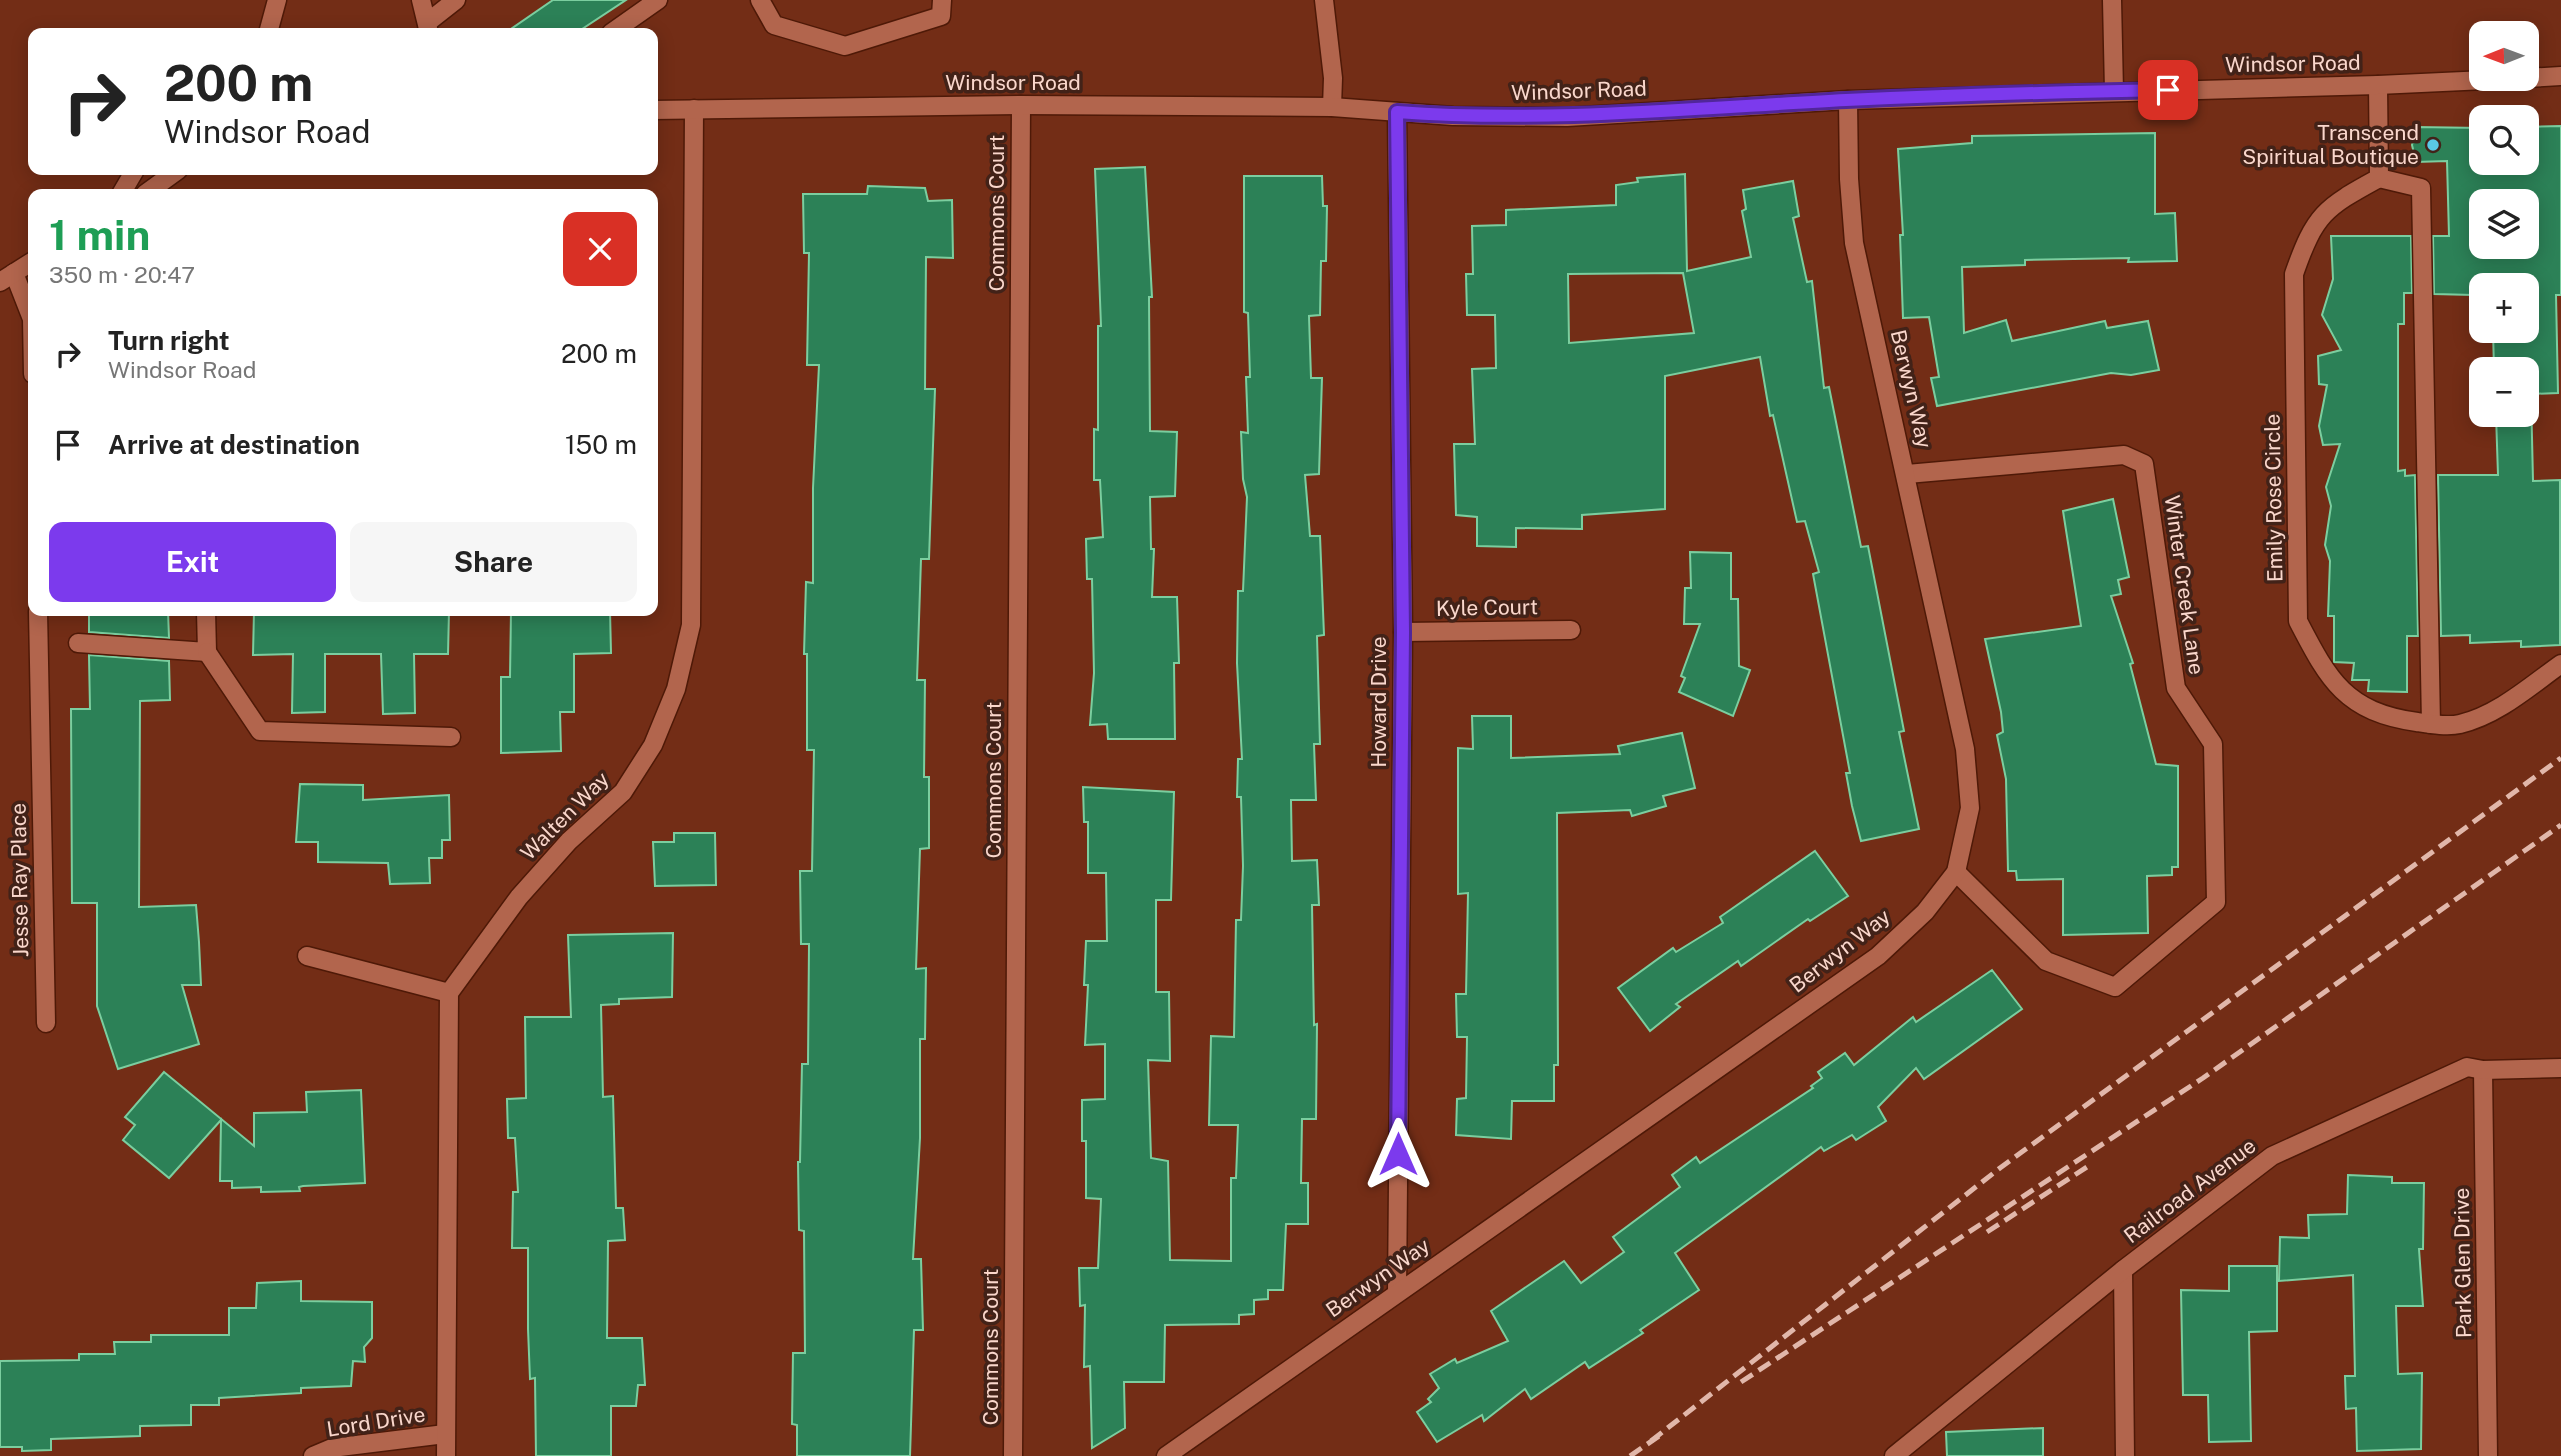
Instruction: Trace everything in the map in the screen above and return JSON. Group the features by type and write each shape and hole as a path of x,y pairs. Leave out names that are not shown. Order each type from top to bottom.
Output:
{"street":[{"path":"266,28 276,0"},
{"path":"421,0 429,28"},
{"path":"429,28 456,0"},
{"path":"618,28 658,0"},
{"path":"760,0 774,25 845,46 941,16 942,0"},
{"path":"1324,0 1333,78 1332,107"},
{"path":"2112,0 2114,91"},
{"path":"2539,77 2561,76"},
{"name":"Windsor Road","path":"658,110 1021,104 1332,107 1453,116 1567,117 1848,100 2469,81"},
{"path":"2378,85 2379,178 2421,188 2431,724"},
{"name":"Berwyn Way","path":"1166,1456 1878,956 1925,912 1956,872 1970,808 1965,749 1907,474 1854,243 1849,179 1848,100"},
{"name":"Commons Court","path":"1013,1456 1021,104"},
{"name":"Walten Way","path":"449,993 519,897 569,841 623,792 653,745 676,689 691,625 694,109"},
{"name":"Howard Drive","path":"1397,112 1403,632 1397,1292"},
{"path":"152,189 171,175"},
{"name":"Emily Rose Circle","path":"2379,178 2333,203 2308,235 2294,274 2298,621 2324,672 2354,702 2393,719 2459,725 2497,710 2561,664"},
{"path":"28,264 7,277 28,312"},
{"name":"Winter Creek Lane","path":"1907,474 2124,455 2144,464 2176,688 2213,744 2216,902 2115,987 2046,961 1956,872"},
{"name":"Jesse Ray Place","path":"38,616 46,1023"},
{"path":"206,616 207,652 260,731 452,737"},
{"name":"Kyle Court","path":"1403,632 1571,630"},
{"path":"78,643 207,652"},
{"path":"307,956 449,993 446,1456"},
{"name":"Railroad Avenue","path":"1894,1456 2123,1270 2272,1156 2466,1067 2483,1070 2561,1068"},
{"name":"Park Glen Drive","path":"2483,1070 2488,1456"},
{"path":"2123,1270 2125,1456"},
{"name":"Lord Drive","path":"313,1456 332,1448 445,1434"}],"building":[{"path":"553,0 626,0 584,28 512,28"},
{"path":"2561,126 2561,295 2556,295 2558,393 2539,394 2539,357 2494,357 2493,343 2539,343 2539,273 2469,273 2469,295 2434,294 2433,236 2449,236 2447,161 2416,162 2412,145 2416,127 2469,128 2469,175 2539,175 2539,127"},
{"path":"2155,133 2155,214 2175,213 2177,261 2128,262 2129,258 2025,260 2025,265 1962,267 1964,333 2006,320 2012,341 2105,321 2107,328 2148,321 2159,370 2131,375 2111,373 1937,406 1931,378 1939,377 1929,317 1903,318 1900,235 1903,235 1898,149 1972,143 1972,136"},
{"path":"1145,167 1152,297 1149,297 1150,431 1177,432 1175,496 1150,497 1151,549 1154,549 1152,597 1177,597 1179,663 1174,663 1175,739 1108,739 1107,724 1090,725 1094,673 1092,579 1087,579 1086,539 1103,537 1100,480 1094,480 1094,429 1098,430 1098,326 1101,326 1095,169"},
{"path":"1685,174 1687,271 1751,257 1742,211 1746,209 1743,190 1793,181 1799,216 1793,218 1807,282 1812,281 1824,388 1829,387 1861,547 1868,546 1904,731 1899,732 1919,829 1861,841 1846,773 1850,773 1813,574 1819,572 1805,521 1797,522 1773,415 1770,416 1760,357 1665,376 1665,509 1582,515 1582,529 1516,528 1516,547 1477,546 1477,517 1456,515 1454,444 1475,444 1472,369 1496,368 1495,315 1467,315 1466,274 1473,274 1472,226 1506,225 1506,210 1616,205 1616,185 1638,182 1637,178","holes":["1683,273 1694,333 1569,343 1568,274"]},
{"path":"1244,176 1322,176 1323,206 1327,206 1326,261 1321,261 1320,315 1309,316 1311,378 1322,378 1319,474 1305,475 1310,536 1320,536 1324,635 1317,636 1320,744 1314,744 1316,800 1291,800 1292,861 1317,860 1319,905 1312,905 1314,1025 1317,1024 1316,1119 1302,1119 1301,1183 1308,1183 1308,1224 1286,1224 1283,1290 1268,1290 1268,1299 1254,1300 1254,1314 1239,1315 1239,1324 1165,1325 1164,1382 1124,1382 1125,1428 1092,1448 1090,1366 1084,1367 1085,1305 1080,1306 1079,1268 1098,1268 1101,1199 1086,1198 1086,1141 1082,1141 1082,1100 1105,1099 1105,1044 1085,1045 1088,985 1084,985 1086,941 1107,941 1106,873 1088,873 1088,822 1084,822 1083,787 1174,792 1171,900 1156,900 1156,992 1169,992 1170,1061 1148,1060 1151,1158 1168,1161 1170,1260 1231,1261 1231,1178 1236,1178 1238,1125 1209,1125 1211,1036 1234,1037 1236,920 1241,920 1243,866 1241,797 1237,797 1238,759 1242,759 1237,663 1238,591 1243,591 1247,497 1243,479 1241,432 1248,433 1246,377 1250,377 1248,313 1244,312"},
{"path":"868,186 925,188 928,201 952,200 953,258 926,257 925,389 935,389 929,559 921,559 917,680 925,680 924,777 929,777 929,848 920,849 916,969 926,968 925,1039 920,1039 920,1138 913,1259 921,1259 923,1330 914,1330 910,1456 797,1456 797,1425 792,1424 793,1353 805,1353 804,1231 799,1230 798,1162 802,1064 808,1064 809,944 801,944 800,871 812,871 814,750 807,750 807,654 804,654 806,582 813,583 813,488 819,365 807,365 809,253 804,253 803,194 867,194"},
{"path":"2331,236 2411,236 2412,293 2404,293 2404,324 2398,324 2398,471 2405,470 2405,476 2415,475 2418,636 2407,636 2407,692 2368,691 2369,680 2352,680 2354,663 2334,662 2334,616 2328,616 2330,561 2325,545 2331,506 2326,487 2340,444 2323,445 2319,426 2327,385 2319,384 2318,356 2341,350 2322,315 2333,279"},
{"path":"2496,427 2532,427 2533,481 2560,480 2560,645 2521,647 2521,641 2470,643 2470,635 2441,636 2438,475 2498,475"},
{"path":"2113,499 2129,577 2118,580 2121,594 2111,596 2133,663 2130,664 2156,764 2178,766 2178,867 2172,867 2172,875 2147,876 2148,933 2063,935 2063,879 2017,880 2016,871 2008,871 2006,779 1997,735 2003,732 1985,639 2081,626 2063,511"},
{"path":"1690,552 1731,553 1731,599 1738,599 1739,666 1750,670 1733,716 1679,692 1685,678 1681,676 1700,624 1684,624 1685,588 1691,588"},
{"path":"89,616 168,616 169,638 89,632"},
{"path":"254,616 449,616 448,654 414,654 415,713 383,714 381,654 325,654 325,712 292,713 293,654 253,655"},
{"path":"511,616 610,616 611,653 574,654 574,712 560,712 561,751 501,753 501,677 510,677"},
{"path":"89,655 169,661 170,700 140,701 139,907 196,905 199,942 201,985 182,985 199,1044 118,1069 97,1006 97,903 72,903 71,709 90,709"},
{"path":"1472,716 1511,716 1511,758 1620,754 1618,746 1682,733 1695,788 1663,796 1666,806 1632,816 1630,810 1557,813 1558,1065 1554,1065 1554,1101 1512,1101 1511,1139 1456,1135 1457,1099 1466,1098 1467,1037 1457,1037 1456,994 1466,994 1468,893 1458,894 1458,748 1473,749"},
{"path":"300,784 363,785 363,800 449,795 450,840 442,840 442,858 429,858 430,883 390,884 388,863 318,862 318,842 296,842"},
{"path":"674,833 715,833 716,885 655,886 653,842 674,842"},
{"path":"1815,851 1848,896 1810,921 1808,919 1741,966 1738,961 1676,1004 1680,1007 1650,1031 1618,988 1673,948 1676,952 1723,923 1720,917"},
{"path":"673,933 672,997 619,999 619,1004 601,1005 603,1097 613,1096 616,1208 623,1208 625,1240 608,1241 607,1338 642,1338 645,1385 638,1385 636,1406 611,1406 611,1456 536,1456 535,1378 530,1379 528,1329 528,1248 512,1248 513,1192 518,1192 515,1138 508,1138 507,1099 526,1098 525,1017 571,1017 568,935"},
{"path":"1992,970 2022,1009 1924,1079 1916,1068 1878,1107 1886,1121 1856,1140 1852,1135 1824,1151 1821,1147 1675,1253 1699,1290 1640,1330 1643,1333 1589,1368 1585,1362 1531,1399 1525,1389 1484,1421 1482,1415 1437,1442 1417,1412 1431,1402 1428,1399 1439,1388 1430,1374 1455,1359 1457,1363 1508,1341 1491,1311 1564,1261 1581,1283 1624,1252 1613,1237 1680,1187 1672,1175 1696,1157 1700,1163 1813,1088 1811,1086 1822,1078 1818,1072 1845,1053 1854,1065 1913,1017 1916,1022"},
{"path":"164,1072 254,1146 254,1113 307,1112 306,1092 361,1090 365,1183 303,1186 299,1187 300,1191 261,1192 261,1187 232,1188 232,1181 220,1181 221,1120 169,1178 123,1140 135,1125 125,1117"},
{"path":"2348,1175 2392,1177 2392,1183 2424,1183 2423,1249 2419,1249 2423,1306 2396,1306 2398,1374 2422,1373 2421,1449 2357,1451 2356,1408 2346,1409 2345,1376 2355,1376 2353,1275 2279,1281 2280,1237 2309,1238 2308,1215 2347,1214"},
{"path":"2229,1266 2277,1266 2277,1331 2249,1332 2251,1441 2209,1442 2208,1395 2183,1395 2181,1290 2229,1291"},
{"path":"301,1281 301,1301 372,1302 372,1338 364,1347 365,1362 353,1361 351,1386 301,1388 301,1393 219,1398 219,1405 191,1405 191,1425 140,1426 140,1436 51,1439 51,1450 22,1451 22,1447 0,1447 0,1361 79,1360 79,1354 115,1354 114,1342 151,1342 151,1335 229,1335 229,1308 256,1308 257,1283"},
{"path":"2043,1428 2043,1456 1947,1456 1946,1432"}],"railway":[{"path":"1651,1441 2000,1168 2561,758"},
{"path":"1741,1382 2203,1078 2561,825"},
{"path":"1987,1232 2090,1165"},
{"path":"1630,1456 1659,1436"}],"place":[{"name":"Transcend Spiritual Boutique","path":"2433,145"}],"route":[{"path":"1398,1154 1403,632 1397,112 1453,116 1567,117 1848,100 2168,90"}]}
